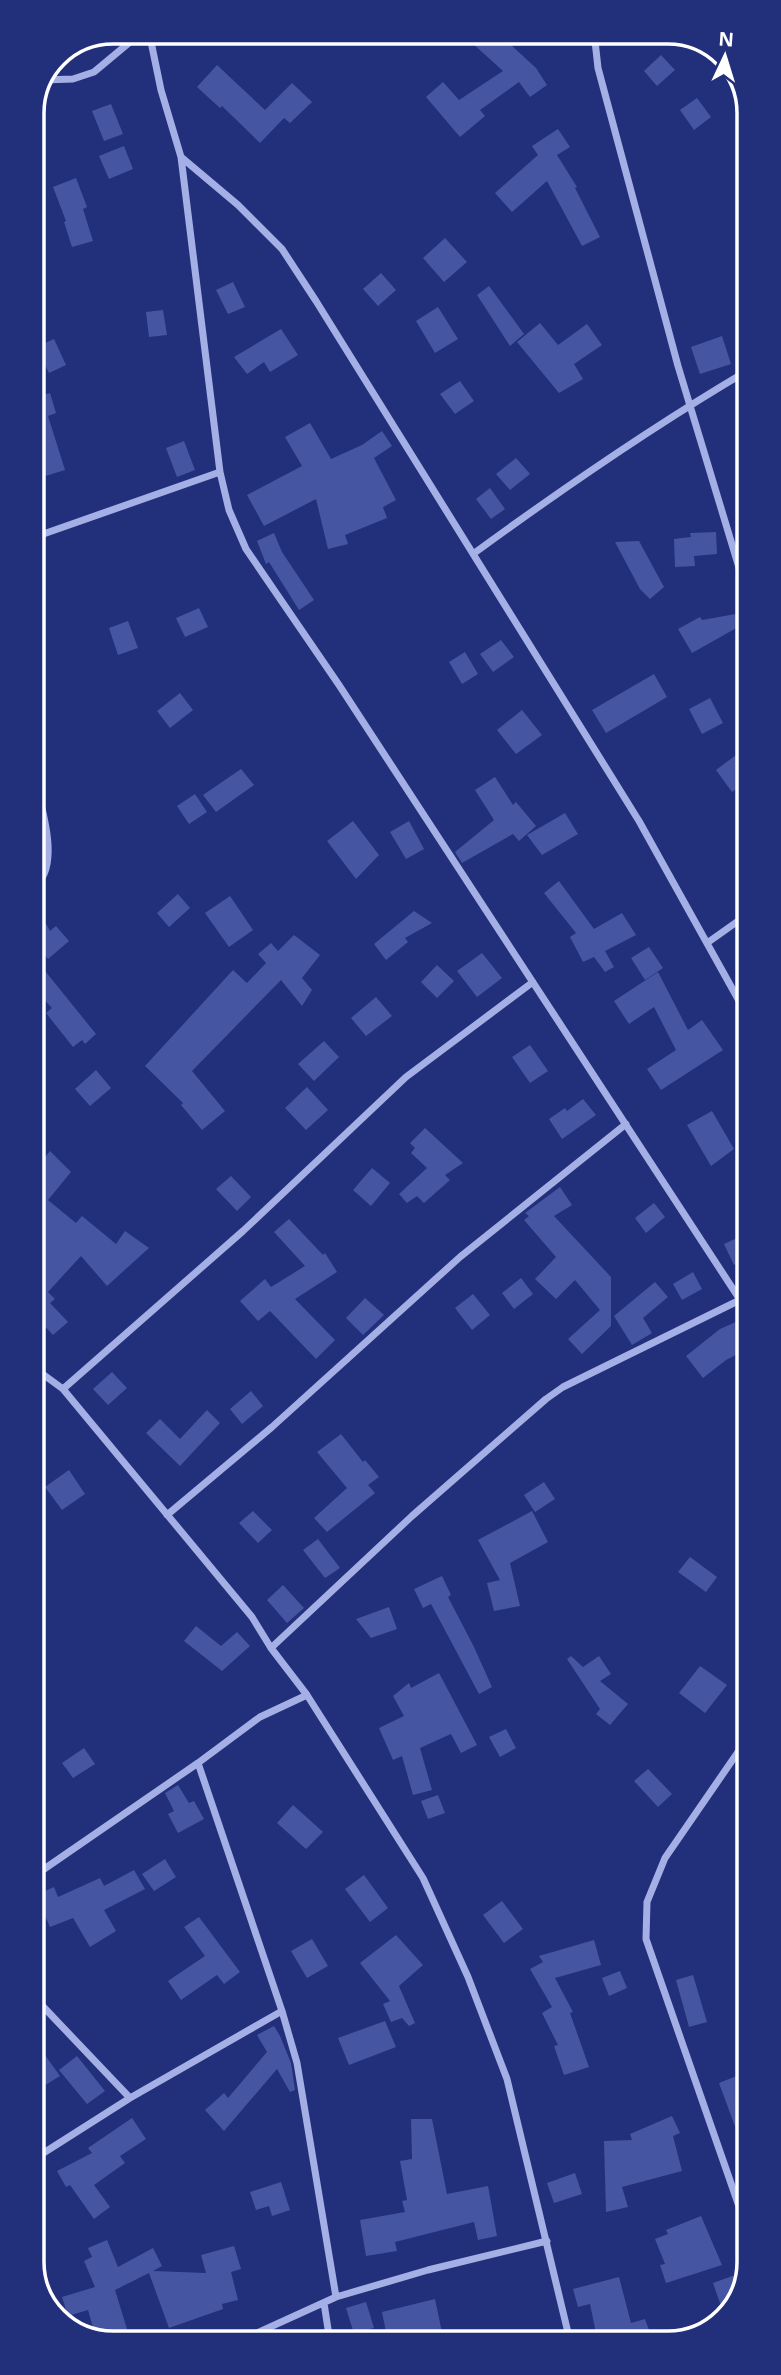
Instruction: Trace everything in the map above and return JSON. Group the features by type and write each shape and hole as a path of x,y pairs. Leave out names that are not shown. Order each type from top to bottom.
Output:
{"street":[{"path":"53,80 73,79 94,72 128,44"},
{"path":"152,44 161,89 181,157 220,472 229,510 246,549 339,685 626,1124 737,1286"},
{"path":"595,44 598,68 690,405 737,561"},
{"path":"181,157 237,205 282,250 316,301 639,821 737,997"},
{"path":"472,554 569,484 737,377"},
{"path":"44,534 220,472"},
{"path":"44,824 50,851 44,873"},
{"path":"707,943 737,922"},
{"path":"63,1389 243,1231 407,1077 533,982"},
{"path":"167,1515 272,1427 460,1257 626,1124"},
{"path":"271,1648 412,1516 546,1399 563,1387 737,1302"},
{"path":"44,1375 63,1389 252,1617 271,1648 307,1695 423,1878 468,1977 507,2079 568,2331"},
{"path":"44,1869 260,1717 307,1695"},
{"path":"737,1754 666,1858 647,1902 646,1939 737,2198"},
{"path":"198,1763 298,2063 336,2298"},
{"path":"44,2008 130,2098"},
{"path":"44,2154 130,2098 282,2011"},
{"path":"261,2331 336,2298 428,2270 547,2241"},
{"path":"324,2303 328,2331"}],"building":[{"path":"473,44 510,44 536,68 547,85 530,97 519,82 480,110 485,116 460,137 426,97 443,82 459,100 503,71"},
{"path":"661,55 675,70 657,86 644,71"},
{"path":"217,65 265,110 292,83 312,102 290,123 284,118 260,143 222,106 220,108 197,87"},
{"path":"697,98 711,117 694,130 680,110"},
{"path":"111,104 123,134 104,141 92,111"},
{"path":"558,129 570,147 557,155 577,187 575,188 600,237 582,246 547,181 512,212 495,193 538,155 532,146"},
{"path":"124,146 133,169 109,179 99,156"},
{"path":"76,178 87,207 83,209 93,241 72,247 64,222 66,221 53,187"},
{"path":"445,238 467,262 444,282 423,258"},
{"path":"381,273 396,290 378,306 363,289"},
{"path":"233,282 245,307 228,314 216,290"},
{"path":"489,286 524,334 510,346 477,295"},
{"path":"438,307 458,339 435,353 416,321"},
{"path":"163,310 167,335 149,337 146,312"},
{"path":"540,323 558,345 587,324 602,345 574,364 583,379 559,393 517,342"},
{"path":"281,329 298,355 270,372 264,362 247,374 234,357"},
{"path":"722,336 731,364 700,374 691,347"},
{"path":"54,339 66,365 49,373 44,363 44,343"},
{"path":"460,381 474,401 455,414 440,394"},
{"path":"50,393 56,413 48,416 65,470 44,476 44,395"},
{"path":"310,423 331,459 362,445 382,431 392,446 374,458 396,500 383,507 387,518 345,535 348,544 328,549 316,499 264,526 247,495 302,466 285,437"},
{"path":"184,441 195,470 177,477 166,448"},
{"path":"516,458 530,474 510,490 496,474"},
{"path":"490,488 505,509 491,519 476,499"},
{"path":"716,532 717,554 694,556 695,566 675,567 674,539 691,537 690,533"},
{"path":"274,533 282,552 314,600 299,610 269,562 266,564 257,541"},
{"path":"639,541 664,587 650,599 640,589 615,542"},
{"path":"199,608 208,627 185,637 176,618"},
{"path":"737,614 737,628 692,653 678,629 700,617 702,620"},
{"path":"128,621 138,648 118,655 109,628"},
{"path":"501,640 514,657 493,672 480,654"},
{"path":"465,652 478,674 462,684 449,662"},
{"path":"654,674 667,697 606,733 592,710"},
{"path":"180,693 193,710 170,728 157,711"},
{"path":"710,698 723,723 702,734 689,709"},
{"path":"522,710 542,735 516,754 497,730"},
{"path":"737,754 737,789 732,792 716,770"},
{"path":"241,769 254,785 216,812 203,795"},
{"path":"495,777 513,805 516,802 536,826 519,841 513,834 462,863 455,852 494,820 475,790"},
{"path":"195,794 207,812 189,824 177,806"},
{"path":"565,813 578,834 542,855 527,835"},
{"path":"353,821 379,855 356,879 327,841"},
{"path":"409,821 424,849 406,859 390,832"},
{"path":"559,881 594,929 622,913 636,935 605,951 614,967 605,972 594,957 583,962 570,937 576,933 544,893"},
{"path":"178,894 190,908 169,927 157,913"},
{"path":"230,896 253,930 229,947 205,913"},
{"path":"414,911 432,923 405,938 408,942 386,960 374,944"},
{"path":"44,920 50,931 56,926 69,941 48,959 44,954"},
{"path":"294,935 320,955 302,978 312,990 302,1006 281,980 192,1071 225,1111 202,1130 181,1105 183,1103 145,1066 233,970 247,983 266,963 258,954 271,943 278,951"},
{"path":"649,947 663,968 645,980 631,958"},
{"path":"482,953 502,978 477,997 457,971"},
{"path":"437,965 454,981 437,998 421,982"},
{"path":"44,970 96,1034 85,1044 82,1040 73,1047 46,1013 52,1008 44,1000"},
{"path":"658,972 688,1030 702,1020 723,1050 661,1090 647,1069 676,1050 654,1007 629,1024 614,1001"},
{"path":"376,997 392,1016 366,1036 351,1018"},
{"path":"324,1041 339,1057 314,1081 298,1064"},
{"path":"530,1045 548,1071 530,1083 512,1057"},
{"path":"96,1070 111,1088 90,1106 75,1089"},
{"path":"307,1087 328,1110 306,1130 285,1108"},
{"path":"583,1099 596,1115 562,1139 549,1119 565,1108 567,1111"},
{"path":"712,1111 734,1149 711,1166 687,1125"},
{"path":"425,1128 463,1163 445,1175 450,1180 424,1203 417,1196 407,1203 399,1194 427,1168 411,1153 415,1148 410,1143"},
{"path":"50,1151 71,1172 48,1200 76,1223 82,1216 116,1244 125,1231 149,1248 107,1286 81,1256 48,1292 55,1299 50,1303 68,1322 53,1335 44,1326 44,1158"},
{"path":"372,1168 390,1183 371,1206 353,1190"},
{"path":"231,1176 251,1197 237,1211 216,1189"},
{"path":"560,1187 572,1205 554,1216 611,1277 611,1326 582,1354 568,1339 600,1310 575,1280 556,1299 535,1279 556,1257 524,1220 529,1216 525,1213"},
{"path":"654,1203 665,1217 646,1233 635,1218"},
{"path":"289,1219 323,1255 325,1253 337,1272 295,1299 335,1340 316,1359 270,1311 258,1321 240,1301 265,1279 271,1287 305,1266 274,1232"},
{"path":"737,1238 737,1264 734,1265 724,1244"},
{"path":"693,1272 702,1289 682,1300 673,1284"},
{"path":"521,1278 533,1294 514,1309 502,1293"},
{"path":"655,1282 668,1297 643,1318 652,1333 632,1345 614,1316"},
{"path":"473,1294 490,1315 472,1330 455,1308"},
{"path":"365,1298 384,1315 363,1335 346,1318"},
{"path":"737,1321 737,1354 703,1378 686,1356 720,1329"},
{"path":"112,1372 127,1388 108,1405 93,1389"},
{"path":"251,1391 263,1406 242,1424 230,1409"},
{"path":"207,1410 220,1423 180,1466 146,1433 160,1419 180,1439"},
{"path":"341,1434 379,1477 368,1485 375,1493 327,1532 314,1518 347,1488 317,1452"},
{"path":"69,1470 85,1494 62,1510 45,1487"},
{"path":"544,1482 555,1499 535,1512 524,1495"},
{"path":"253,1511 272,1530 258,1543 239,1523"},
{"path":"532,1511 548,1542 510,1563 520,1606 494,1611 487,1583 500,1580 478,1540"},
{"path":"318,1539 340,1568 325,1578 303,1550"},
{"path":"690,1557 717,1577 706,1592 678,1572"},
{"path":"442,1576 451,1595 448,1597 492,1687 479,1694 431,1604 423,1608 414,1589"},
{"path":"283,1585 304,1608 287,1623 267,1600"},
{"path":"389,1607 397,1629 371,1638 356,1619"},
{"path":"196,1626 221,1646 237,1632 250,1646 222,1671 184,1641"},
{"path":"571,1656 583,1667 599,1656 611,1674 600,1681 628,1704 610,1725 596,1714 600,1709 567,1659"},
{"path":"700,1666 727,1685 705,1713 679,1693"},
{"path":"439,1673 477,1745 461,1753 451,1734 420,1748 432,1790 413,1795 402,1756 393,1760 379,1728 404,1716 393,1696 409,1683 411,1688"},
{"path":"506,1729 516,1748 500,1757 489,1737"},
{"path":"84,1748 95,1764 73,1778 62,1763"},
{"path":"648,1769 672,1794 658,1807 634,1781"},
{"path":"178,1785 189,1803 194,1801 204,1819 178,1833 168,1814 174,1811 165,1793"},
{"path":"438,1795 445,1813 428,1819 421,1801"},
{"path":"293,1805 323,1832 306,1849 277,1823"},
{"path":"165,1859 176,1877 154,1891 142,1874"},
{"path":"134,1870 145,1889 104,1910 116,1931 90,1947 73,1918 50,1927 44,1913 44,1891 54,1887 58,1897 100,1878 104,1886"},
{"path":"364,1875 388,1908 370,1922 345,1889"},
{"path":"502,1901 523,1929 504,1943 483,1915"},
{"path":"199,1917 240,1972 224,1984 217,1975 181,2000 168,1981 205,1956 184,1927"},
{"path":"396,1935 423,1965 399,1986 415,2023 409,2026 402,2018 391,2022 383,2004 390,2001 360,1963"},
{"path":"312,1939 328,1966 307,1978 291,1951"},
{"path":"594,1940 601,1965 555,1978 573,2012 570,2013 589,2067 564,2075 554,2046 558,2045 542,2013 552,2007 530,1969 543,1962 539,1956"},
{"path":"620,1971 627,1988 609,1996 602,1978"},
{"path":"693,1975 707,2022 689,2027 676,1980"},
{"path":"385,2021 396,2047 349,2065 338,2038"},
{"path":"274,2026 291,2063 295,2090 290,2092 277,2069 224,2131 205,2110 224,2093 228,2098 267,2052 257,2035"},
{"path":"44,2056 60,2076 44,2086"},
{"path":"77,2056 105,2091 87,2104 59,2070"},
{"path":"737,2076 737,2132 719,2083"},
{"path":"672,2116 680,2133 673,2136 682,2171 622,2187 628,2207 606,2212 604,2141 632,2140 630,2134"},
{"path":"132,2118 146,2139 120,2156 125,2163 94,2185 110,2207 94,2219 70,2185 66,2187 57,2171 92,2153 88,2148"},
{"path":"411,2119 432,2119 447,2194 488,2186 497,2236 478,2240 474,2222 395,2242 397,2251 366,2256 360,2220 405,2212 402,2201 407,2200 400,2161 412,2159"},
{"path":"575,2173 582,2194 554,2203 547,2183"},
{"path":"281,2182 290,2210 272,2216 269,2206 256,2210 250,2192"},
{"path":"701,2216 722,2265 666,2283 660,2265 665,2264 655,2239 668,2234 666,2230"},
{"path":"107,2240 118,2267 153,2248 162,2266 153,2271 206,2273 201,2255 234,2246 241,2269 231,2272 238,2300 222,2304 223,2309 169,2328 149,2273 115,2290 127,2329 109,2331 93,2329 88,2310 69,2316 62,2297 95,2287 84,2261 92,2257 88,2248"},
{"path":"736,2275 728,2297 721,2306 713,2283"},
{"path":"619,2277 631,2323 645,2319 649,2331 596,2331 590,2304 578,2307 573,2289"},
{"path":"435,2299 442,2331 386,2331 382,2312"},
{"path":"366,2302 374,2328 353,2331 346,2308"}]}
